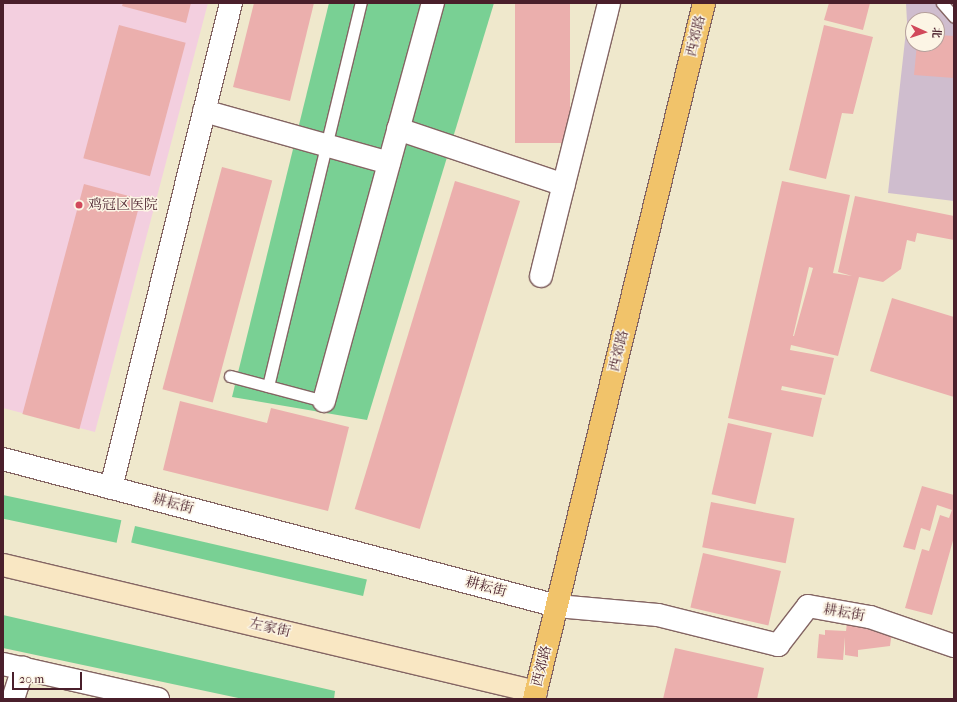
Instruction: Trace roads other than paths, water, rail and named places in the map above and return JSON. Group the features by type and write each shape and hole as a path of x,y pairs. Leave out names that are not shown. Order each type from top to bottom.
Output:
{"main road":[{"name":"西郊路","path":"530,697 557,606 704,3"},
{"name":"左家街","path":"3,565 530,697"}],"street":[{"path":"111,488 231,3"},
{"path":"324,401 433,3"},
{"path":"541,276 609,3"},
{"path":"204,111 389,163"},
{"path":"398,129 564,185"},
{"name":"耕耘街","path":"3,459 557,606 658,615 778,645 808,606 870,617 954,646"},
{"path":"13,699 13,666 158,699"}],"lane":[{"path":"268,386 361,3"},
{"path":"942,3 954,17"},
{"path":"230,376 324,401"}],"place":[{"name":"鸡冠区医院","path":"79,205"}]}
